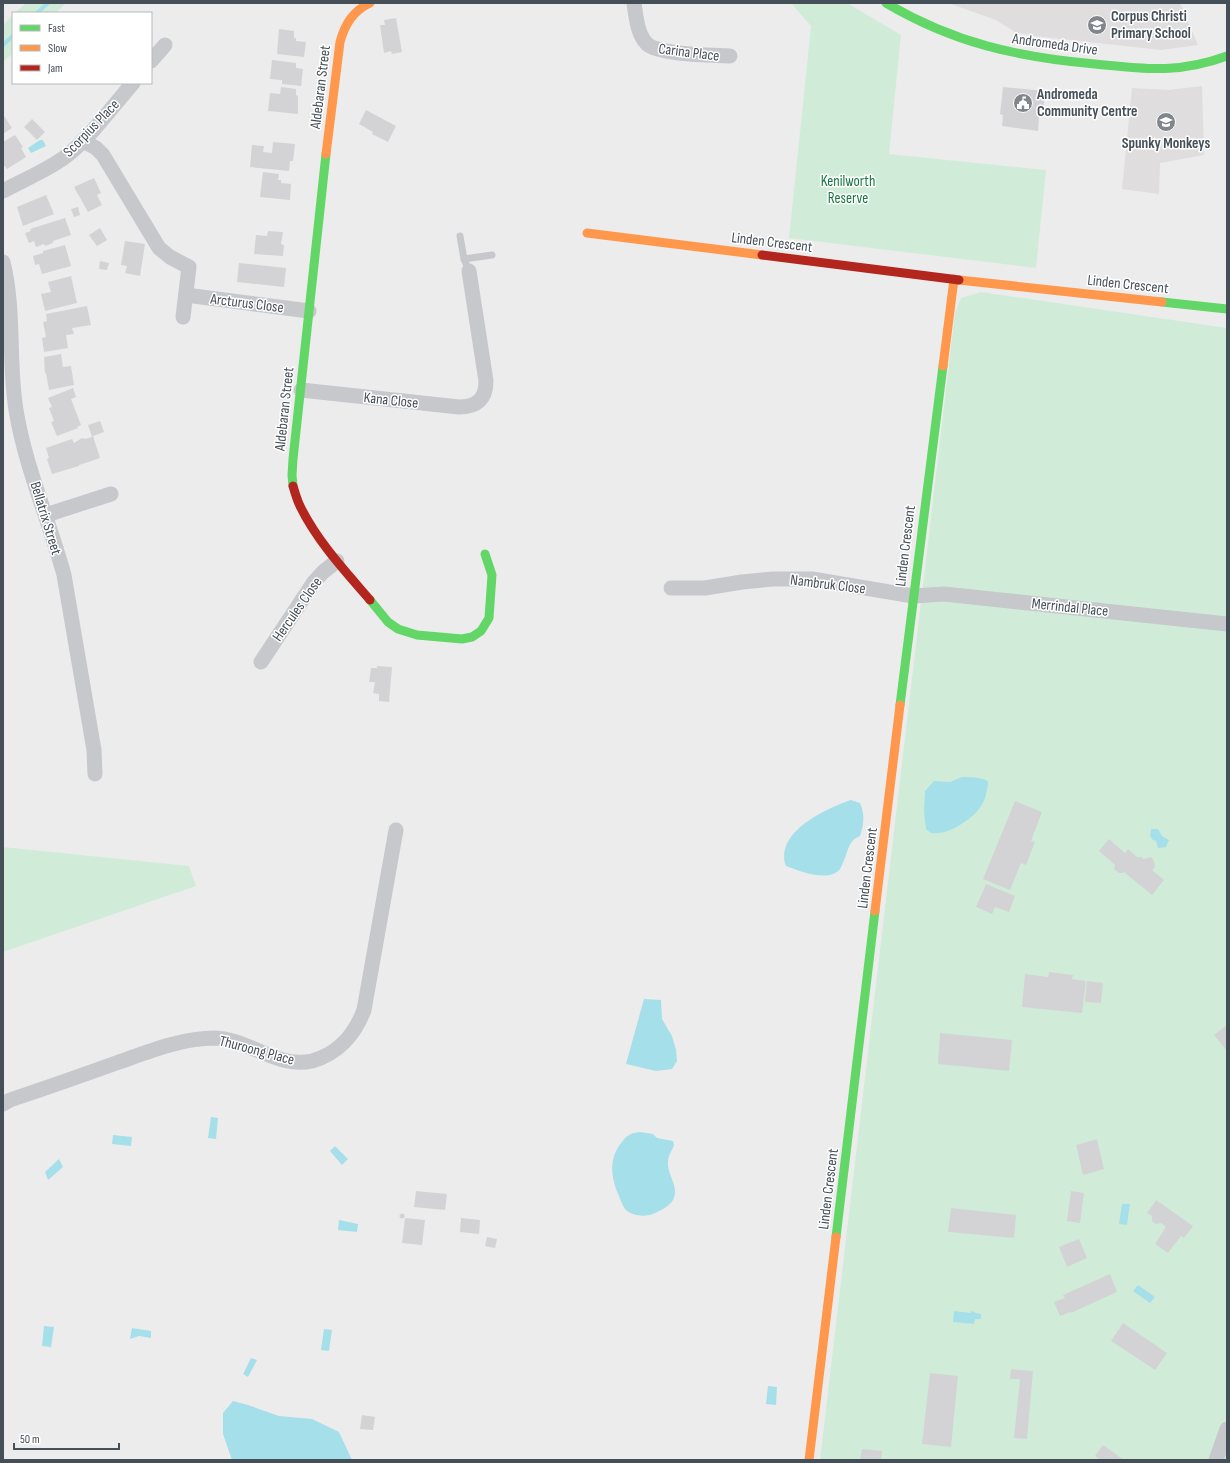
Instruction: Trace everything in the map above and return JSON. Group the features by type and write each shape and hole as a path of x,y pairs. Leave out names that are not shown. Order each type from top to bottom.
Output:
{"street":[{"name":"Aldebaran Street","path":"370,3 362,6 353,14 341,35 292,466 293,485 304,516 337,561 392,626 404,632 417,635 462,639 472,637 485,626 489,618 492,588 492,575 485,554"},
{"name":"Carina Place","path":"634,3 640,32 646,48 665,52 730,56"},
{"name":"Andromeda Drive","path":"886,3 935,28 963,39 1002,51 1046,60 1159,70 1188,68 1227,56"},
{"path":"152,60 165,45"},
{"name":"Scorpius Place","path":"3,191 59,161 83,140 132,84"},
{"path":"83,140 96,148 103,155 159,248 170,257 189,267 183,317"},
{"name":"Linden Crescent","path":"587,233 954,279 1227,309"},
{"name":"Bellatrix Street","path":"3,262 5,286 10,303 12,374 15,407 21,437 57,549 69,598 94,750 95,774"},
{"name":"Kana Close","path":"301,390 460,407 485,405 486,381 466,265"},
{"name":"Linden Crescent","path":"809,1460 913,596 954,279"},
{"name":"Arcturus Close","path":"186,295 309,311"},
{"path":"46,515 111,494"},
{"name":"Hercules Close","path":"261,662 314,582 323,572 337,561"},
{"name":"Nambruk Close","path":"671,588 706,588 773,579 812,579 913,596"},
{"name":"Merrindal Place","path":"913,596 944,594 1227,624"},
{"name":"Thuroong Place","path":"3,1104 10,1100 166,1046 198,1039 223,1039 233,1041 280,1059 295,1062 312,1060 337,1049 351,1036 364,1010 396,830"},
{"path":"1216,1460 1227,1429"}],"lane":[{"path":"460,236 466,265 492,255"}],"shaded area":[{"name":"Corpus Christi Primary School","path":"948,3 1180,3 1198,45 1161,50 1034,36 1015,32 996,20"},
{"name":"Spunky Monkeys","path":"1202,86 1204,155 1160,163 1159,194 1122,189 1132,88 1169,90"}],"green space":[{"path":"26,3 66,3 57,12 16,12"},
{"name":"Kenilworth Reserve","path":"791,3 847,3 901,35 889,154 1046,170 1036,268 789,238 811,26"},
{"path":"12,16 12,54 3,62 3,25"},
{"path":"981,292 1227,328 1227,1460 820,1460 955,313 961,298"},
{"path":"3,847 189,866 196,886 3,952"}],"water":[{"path":"40,140 43,140 46,146 31,153 28,148"},
{"path":"962,777 972,777 988,781 986,794 982,805 974,815 955,828 944,832 931,833 926,829 924,812 925,791 934,781 950,782"},
{"path":"851,800 860,803 863,812 863,823 860,836 850,844 840,869 835,873 822,876 806,873 786,866 784,854 788,842 795,832 817,815"},
{"path":"1151,829 1158,829 1162,836 1169,840 1166,847 1158,848 1156,841 1150,836"},
{"path":"644,999 661,1000 662,1019 672,1036 676,1050 677,1061 672,1069 656,1071 626,1064"},
{"path":"211,1117 218,1118 216,1139 208,1138"},
{"path":"640,1132 653,1134 657,1138 673,1141 674,1145 668,1160 669,1172 675,1190 673,1200 660,1211 644,1216 633,1214 625,1209 616,1189 612,1168 614,1155 622,1142 630,1135"},
{"path":"113,1135 132,1137 131,1146 112,1144"},
{"path":"335,1146 348,1159 342,1165 330,1151"},
{"path":"59,1159 63,1167 48,1180 45,1172"},
{"path":"1122,1204 1130,1204 1127,1225 1119,1224"},
{"path":"339,1220 358,1224 357,1232 338,1230"},
{"path":"1138,1285 1155,1297 1150,1303 1133,1291"},
{"path":"954,1311 975,1312 981,1314 981,1319 975,1319 974,1324 953,1322"},
{"path":"44,1326 54,1327 51,1347 42,1346"},
{"path":"132,1328 151,1331 151,1338 139,1336 130,1339"},
{"path":"324,1329 332,1330 329,1351 321,1350"},
{"path":"251,1358 257,1360 248,1377 243,1374"},
{"path":"768,1386 777,1387 776,1405 766,1404"},
{"path":"233,1401 279,1416 312,1419 339,1432 352,1460 232,1460 223,1434 223,1413"}],"building":[{"path":"396,18 402,52 392,54 391,51 384,53 380,25 385,25 384,20"},
{"path":"279,29 294,31 294,38 296,38 296,41 306,42 304,57 277,54"},
{"path":"272,60 296,63 296,68 303,69 301,86 282,84 282,80 270,79"},
{"path":"281,87 296,89 296,95 298,96 298,114 268,111 270,93 280,94"},
{"name":"Andromeda Community Centre","path":"1003,87 1045,91 1043,117 1039,117 1038,131 1002,126 1003,115 1000,114"},
{"path":"366,110 396,126 388,142 372,134 373,132 359,124"},
{"path":"3,114 12,128 3,134"},
{"path":"32,119 45,132 37,140 24,127"},
{"path":"15,135 23,147 21,148 26,157 7,169 3,164 3,142"},
{"path":"273,142 295,144 293,161 290,161 289,171 250,167 252,145 264,146 263,152 272,153"},
{"path":"263,172 279,174 278,180 281,180 281,183 291,184 290,200 260,197"},
{"path":"94,178 101,193 97,195 102,205 88,212 74,187"},
{"path":"46,195 54,214 23,226 17,207"},
{"path":"78,207 80,215 74,217 71,209"},
{"path":"65,218 71,235 53,241 53,243 45,246 44,244 36,247 34,241 29,243 25,233 31,231 30,229"},
{"path":"100,228 107,240 97,246 89,235"},
{"path":"268,231 283,232 281,244 284,245 283,256 254,254 256,235 267,236"},
{"path":"125,241 145,244 140,276 125,273 127,266 121,265"},
{"path":"65,245 71,266 42,274 39,264 35,265 33,256 43,253 43,251"},
{"path":"100,261 109,263 107,270 99,269"},
{"path":"239,263 286,268 284,287 237,282"},
{"path":"71,276 77,303 45,311 41,294 51,292 48,282"},
{"path":"87,306 91,325 72,328 74,334 66,335 68,348 44,352 42,338 46,337 43,322 47,321 46,314"},
{"path":"61,354 63,367 71,366 74,385 49,390 45,373 44,357"},
{"path":"73,388 76,397 71,399 81,425 77,427 78,428 57,436 51,422 54,421 49,408 52,407 48,398"},
{"path":"100,421 104,432 93,436 100,458 52,474 47,459 49,458 46,448 72,439 74,443 82,438 85,439 92,437 88,425"},
{"path":"377,666 392,667 389,702 379,701 379,694 373,693 375,682 369,682 371,668 377,668"},
{"path":"1015,801 1042,812 1031,841 1035,842 1026,865 1021,863 1010,890 983,879"},
{"path":"1109,839 1125,853 1128,849 1137,857 1144,859 1151,857 1154,861 1155,867 1152,870 1164,880 1152,895 1124,872 1119,873 1114,869 1115,865 1099,851"},
{"path":"986,884 1015,896 1009,912 995,907 992,914 976,907"},
{"path":"1049,972 1073,975 1072,979 1086,981 1082,1013 1022,1007 1025,974 1048,977"},
{"path":"1087,981 1103,983 1101,1003 1085,1002"},
{"path":"1227,1025 1227,1051 1214,1035"},
{"path":"940,1033 1012,1040 1009,1071 938,1064"},
{"path":"1097,1139 1104,1169 1083,1175 1076,1145"},
{"path":"416,1191 447,1194 445,1210 414,1207"},
{"path":"1071,1191 1084,1193 1080,1223 1067,1221"},
{"path":"1156,1200 1193,1226 1184,1238 1181,1236 1168,1253 1155,1244 1166,1227 1161,1223 1156,1224 1152,1221 1152,1216 1147,1213"},
{"path":"951,1208 1016,1215 1014,1238 948,1232"},
{"path":"402,1213 405,1216 402,1219 399,1216"},
{"path":"405,1218 425,1220 422,1245 402,1243"},
{"path":"461,1218 480,1220 479,1234 460,1232"},
{"path":"487,1237 497,1239 495,1248 485,1246"},
{"path":"1079,1239 1087,1258 1067,1267 1059,1247"},
{"path":"1110,1274 1117,1292 1071,1313 1070,1312 1060,1316 1054,1302 1065,1298 1063,1295"},
{"path":"1123,1323 1167,1353 1155,1370 1111,1341"},
{"path":"1011,1369 1033,1371 1027,1439 1014,1438 1020,1379 1010,1379"},
{"path":"930,1373 958,1376 951,1447 922,1444"},
{"path":"362,1415 375,1417 373,1430 360,1429"},
{"path":"1103,1445 1124,1460 1100,1460 1095,1456"},
{"path":"862,1449 882,1451 881,1460 860,1460"}],"waterway":[{"path":"38,12 48,3"},
{"path":"3,45 12,37"}],"traffic: fast":[{"path":"886,3 911,17 961,38 987,46 1039,57 1113,66 1161,69 1193,66 1227,56"},
{"path":"293,486 293,459 326,154"},
{"path":"1162,302 1227,309"},
{"path":"900,705 943,366"},
{"path":"370,600 388,622 398,629 417,635 462,639 472,637 481,631 489,618 492,575 485,554"},
{"path":"836,1237 875,911"}],"traffic: slow":[{"path":"326,154 340,42 344,29 350,19 354,14 370,3"},
{"path":"587,233 762,255"},
{"path":"943,366 954,279"},
{"path":"959,280 1162,302"},
{"path":"875,911 900,705"},
{"path":"809,1460 836,1237"}],"traffic: jam":[{"path":"762,255 959,280"},
{"path":"293,486 300,506 323,543 370,600"}],"place":[{"name":"Corpus Christi Primary School","path":"1097,25"},
{"name":"Andromeda Community Centre","path":"1023,103"},
{"name":"Spunky Monkeys","path":"1166,122"}]}
